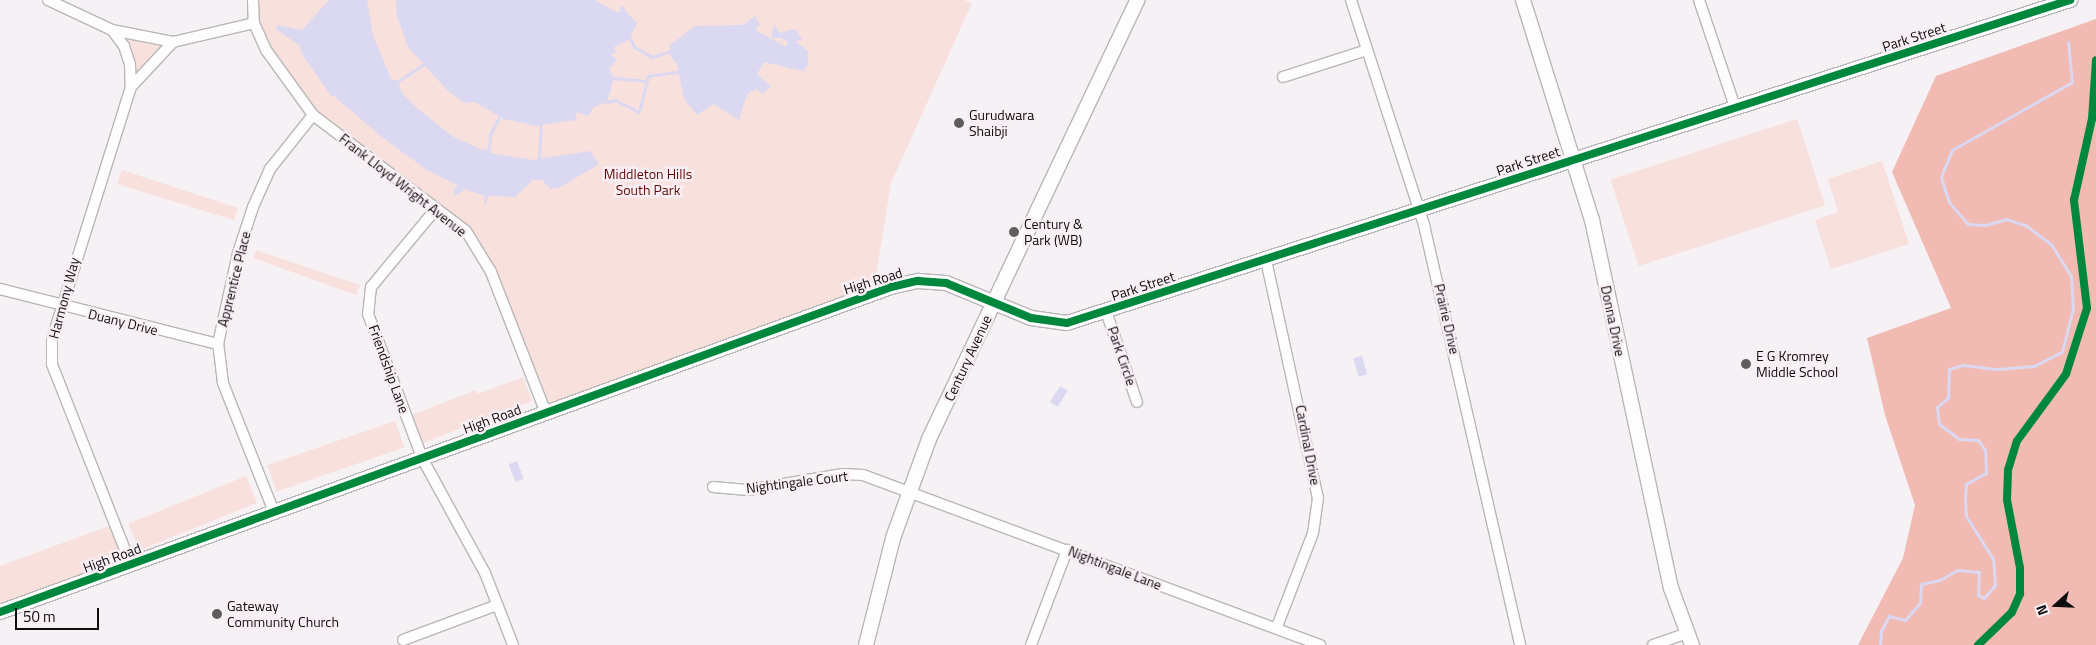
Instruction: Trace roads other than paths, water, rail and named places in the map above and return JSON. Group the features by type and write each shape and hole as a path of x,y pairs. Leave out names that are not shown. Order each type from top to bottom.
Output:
{"street":[{"path":"48,0 112,30 173,42 254,23"},
{"name":"Frank Lloyd Wright Avenue","path":"253,0 254,23 271,57 312,115 435,210 466,231 491,272 546,413"},
{"name":"Century Avenue","path":"866,645 881,580 909,492 930,439 1137,0"},
{"name":"Prairie Drive","path":"1351,0 1419,210 1443,297 1520,645"},
{"name":"Donna Drive","path":"1523,0 1575,160 1592,220 1671,588 1690,639"},
{"path":"1699,0 1735,107"},
{"name":"Park Street","path":"994,303 1048,322 1067,323 2070,0"},
{"path":"112,30 124,46 130,64 131,87"},
{"name":"Harmony Way","path":"131,564 52,364 52,339 60,306 131,87 173,42"},
{"path":"1283,77 1367,50"},
{"name":"Apprentice Place","path":"274,512 223,383 218,344 235,262 253,208 270,169 312,115"},
{"name":"Friendship Lane","path":"422,458 368,314 371,287 390,260 435,210"},
{"name":"Cardinal Drive","path":"1266,260 1318,498 1313,533 1277,628"},
{"name":"High Road","path":"0,612 891,287 930,280 964,289 994,303"},
{"name":"Duany Drive","path":"0,289 60,306 218,344"},
{"name":"Park Circle","path":"1106,311 1137,402"},
{"path":"422,458 430,476 485,573 513,645"},
{"name":"Nightingale Court","path":"713,487 748,490 843,474 863,475 909,492"},
{"name":"Nightingale Lane","path":"909,492 1320,645"},
{"path":"1031,645 1066,550"},
{"path":"403,640 497,605"},
{"path":"1652,645 1690,639"}],"waterway":[{"path":"630,39 634,47 652,57 670,51"},
{"path":"1880,645 1881,631 1889,616 1905,620 1920,603 1921,584 1940,580 1957,570 1979,572 1978,595 1984,598 1995,585 1993,559 1966,516 1966,484 1986,473 1985,450 1978,440 1959,439 1939,424 1937,407 1948,398 1949,369 1963,365 1998,369 2034,366 2062,352 2073,308 2071,276 2052,245 2027,226 2007,219 1984,225 1968,224 1949,202 1941,177 1952,150 2072,82 2068,42"},
{"path":"398,81 423,65"},
{"path":"607,102 615,100 639,112 648,76 678,72"},
{"path":"614,78 646,81"},
{"path":"489,149 490,135 499,117"},
{"path":"539,159 541,126"}],"place":[{"name":"Gurudwara Shaibji","path":"959,123"},
{"name":"Century & Park (WB)","path":"1014,232"},
{"name":"E G Kromrey Middle School","path":"1746,364"},
{"name":"Gateway Community Church","path":"217,614"}],"park label":[{"name":"Middleton Hills South Park","path":"648,182"}]}
